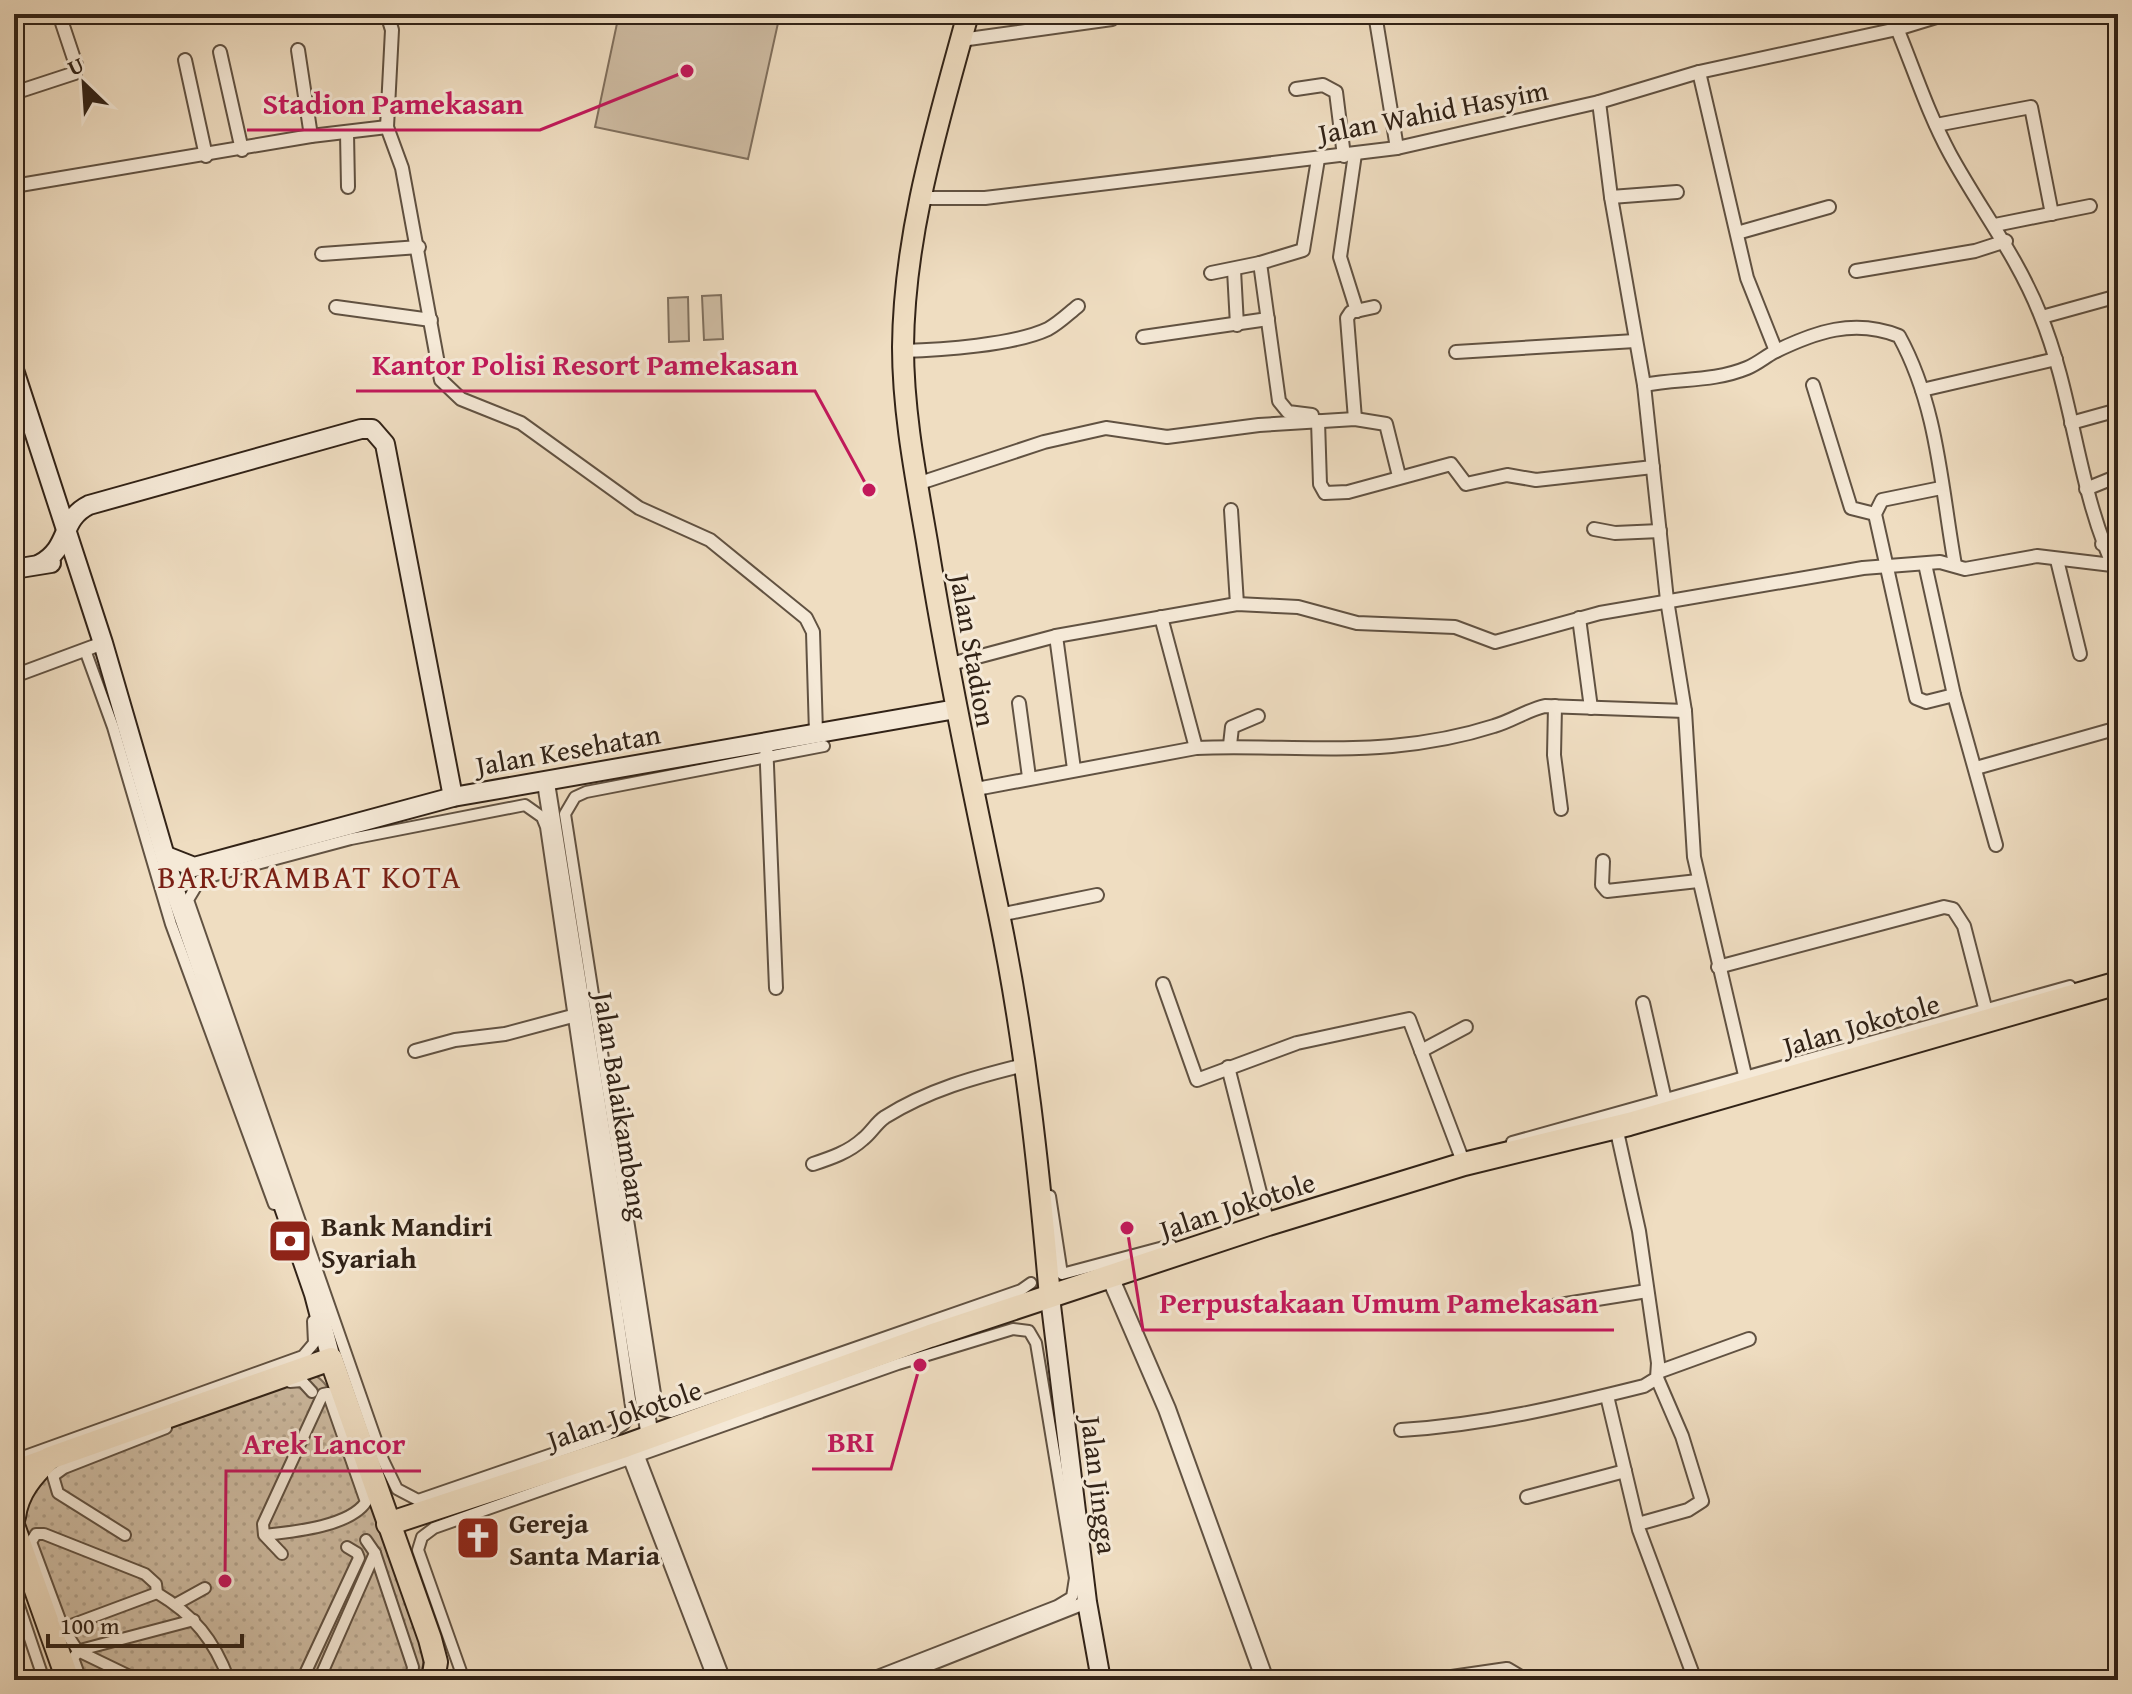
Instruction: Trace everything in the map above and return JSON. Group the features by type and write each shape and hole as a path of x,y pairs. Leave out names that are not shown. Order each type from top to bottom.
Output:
{"highway":[{"name":"Jalan Jokotole","path":"388,1524 636,1450 930,1336 1085,1286 1267,1220 1463,1160 1611,1128 1666,1106 1987,1013 2118,983"},
{"path":"14,1517 20,1495 32,1475 50,1458 331,1359 430,1639 436,1662 433,1680"},
{"path":"14,1528 68,1680"}],"main road":[{"name":"Jalan Stadion","path":"968,14 920,198 905,306 903,351 917,484 947,665 971,790 1004,914 1010,979 1056,1295"},
{"path":"14,370 57,493 176,894 314,1294 331,1359"},
{"path":"57,493 69,504 89,505 361,429 372,429 380,435 453,797"},
{"path":"40,564 59,551 73,516 89,505"},
{"path":"14,569 40,564 64,565 83,580"},
{"name":"Jalan Kesehatan","path":"194,867 453,797 767,750 956,709"},
{"path":"166,856 194,867 176,894"},
{"name":"Jalan Jingga","path":"1056,1295 1087,1602 1101,1680"},
{"path":"14,1471 50,1458"}],"street":[{"path":"387,14 392,30 387,127 402,168 419,247 438,371 448,390 461,399 521,423 639,508 710,540 806,618 813,632 827,735"},
{"path":"1375,14 1397,148"},
{"path":"1891,14 1936,125 2006,241 2042,317 2056,359 2086,489 2102,544 2115,571"},
{"name":"Jalan Wahid Hasyim","path":"920,198 985,198 1397,148 1599,102 1699,72 1897,29 1946,14"},
{"path":"961,40 1112,19"},
{"path":"14,93 75,73 76,65 62,23"},
{"path":"298,50 311,136"},
{"path":"220,52 242,150"},
{"path":"185,60 206,156"},
{"path":"1699,72 1747,278 1776,351"},
{"path":"1296,89 1323,85 1336,92 1349,155 1340,257 1357,311"},
{"path":"1599,102 1611,197 1644,385 1667,600 1685,711 1691,829 1698,881 1746,1082"},
{"path":"1936,125 2031,107 2052,214"},
{"path":"14,186 311,136 387,127"},
{"path":"347,133 348,187"},
{"path":"1211,273 1234,270 1303,250 1318,159"},
{"path":"1611,197 1677,192"},
{"path":"1995,225 2090,206"},
{"path":"1737,233 1829,207"},
{"path":"1856,271 1975,251 2006,241"},
{"path":"322,254 419,247"},
{"path":"1260,263 1282,408 1288,412 1349,416 1386,424 1399,476"},
{"path":"1234,270 1237,325"},
{"path":"2042,317 2118,296"},
{"path":"903,351 937,350 1037,333 1056,324 1078,306"},
{"path":"336,307 431,320"},
{"path":"1349,416 1347,318 1357,311 1374,307"},
{"path":"1143,337 1268,319"},
{"path":"1644,385 1685,377 1704,380 1747,368 1776,351 1831,329 1854,326 1899,336 1922,390 1938,441 1941,488 1955,565"},
{"path":"1456,352 1635,341"},
{"path":"1922,390 2056,359"},
{"path":"1813,385 1851,508 1875,514"},
{"path":"2071,423 2118,410"},
{"path":"917,484 1044,442 1097,430 1167,437 1349,416"},
{"path":"1318,421 1320,484 1325,493 1348,492 1451,464 1466,484 1507,475 1536,480 1653,467"},
{"path":"2086,489 2118,476"},
{"path":"1941,488 1882,500 1875,514 1916,698 1926,702 1954,695"},
{"path":"1231,510 1237,604"},
{"path":"1594,529 1615,533 1660,531"},
{"path":"2102,544 2118,540"},
{"path":"947,665 1056,636 1237,604 1298,607 1357,623 1455,627 1495,642 1579,618 1667,600 1888,567 1925,564 1978,567 2037,556 2115,571"},
{"path":"2057,560 2080,654"},
{"path":"1925,564 1954,695 1996,845"},
{"path":"1161,617 1196,748"},
{"path":"1579,618 1591,708"},
{"path":"1056,636 1074,769"},
{"path":"14,676 103,643"},
{"path":"14,1460 303,1356 311,1349 314,1339 311,1311 171,924 113,727 85,650"},
{"path":"1019,703 1029,777"},
{"path":"971,790 1196,748 1230,745 1394,746 1493,727 1524,711 1555,706 1685,711"},
{"path":"1555,706 1554,755 1561,809"},
{"path":"1230,745 1232,727 1258,716"},
{"path":"1976,768 2118,728"},
{"path":"776,988 767,750 575,797 565,814 656,1400 661,1410 671,1412 1021,1290 1031,1283"},
{"name":"Jalan Balaikambang","path":"546,783 636,1450"},
{"path":"525,805 542,817 546,827 575,1014 632,1413 624,1424 607,1435 418,1500 407,1497 391,1481 383,1460 188,900 200,880 219,874 351,839 525,805"},
{"path":"1603,861 1602,885 1607,891 1698,881"},
{"path":"1097,895 1004,914 1062,1274 1267,1220 1228,1067"},
{"path":"1718,967 1944,907 1953,909 1960,916 1987,1013 2118,973"},
{"path":"1163,984 1194,1079 1201,1080 1228,1067 1297,1043 1406,1017 1416,1031 1463,1160 1666,1106 1643,1003"},
{"path":"415,1051 455,1040 505,1034 575,1014"},
{"path":"1421,1051 1466,1027"},
{"path":"813,1164 851,1147 881,1119 918,1099 974,1077 1024,1065"},
{"path":"1611,1128 1639,1231 1641,1292 1653,1380 1699,1484 1696,1506 1638,1524"},
{"path":"1110,1277 1167,1409 1265,1680"},
{"path":"1547,1307 1641,1292"},
{"path":"464,1680 426,1580 418,1550 422,1537 447,1523 636,1450 964,1343 1013,1329 1029,1331 1036,1343 1075,1578 1072,1597 1057,1606 867,1680"},
{"path":"1401,1430 1459,1427 1607,1396 1749,1339"},
{"path":"125,1535 58,1493 53,1476 107,1450 290,1382 302,1381 312,1392"},
{"path":"264,1535 305,1531 344,1518 366,1502 328,1393 323,1394 263,1524 264,1535 282,1554"},
{"path":"1607,1396 1638,1524 1695,1680"},
{"path":"636,1450 715,1680"},
{"path":"636,1450 725,1680"},
{"path":"1527,1497 1625,1471"},
{"path":"138,1680 78,1651 63,1628 31,1542 36,1534 44,1534 145,1574 156,1584 157,1593"},
{"path":"366,1540 375,1553 413,1667 411,1680"},
{"path":"302,1680 359,1558 347,1547"},
{"path":"319,1680 375,1553"},
{"path":"176,1604 205,1588"},
{"path":"14,1591 44,1680"},
{"path":"157,1593 194,1620 218,1652 229,1680"},
{"path":"63,1628 157,1593"},
{"path":"890,1680 1087,1602"},
{"path":"81,1680 73,1658 78,1651 194,1620"},
{"path":"1445,1680 1507,1671 1522,1680"}],"shaded area":[{"path":"619,14 780,14 748,159 595,127"},
{"path":"721,295 723,339 704,340 702,296"},
{"path":"688,297 689,341 669,342 668,298"},
{"path":"316,1376 330,1392 346,1421 378,1505 424,1657 421,1679 72,1680 14,1524 18,1479"}],"place":[{"name":"Stadion Pamekasan","path":"687,71"},
{"name":"Kantor Polisi Resort Pamekasan","path":"869,490"},
{"name":"Perpustakaan Umum Pamekasan","path":"1127,1228"},
{"name":"Bank Mandiri Syariah","path":"290,1241"},
{"name":"BRI","path":"920,1365"},
{"name":"Gereja Santa Maria","path":"478,1538"},
{"name":"Arek Lancor","path":"225,1581"}],"district":[{"name":"BARURAMBAT KOTA","path":"310,876"}]}
